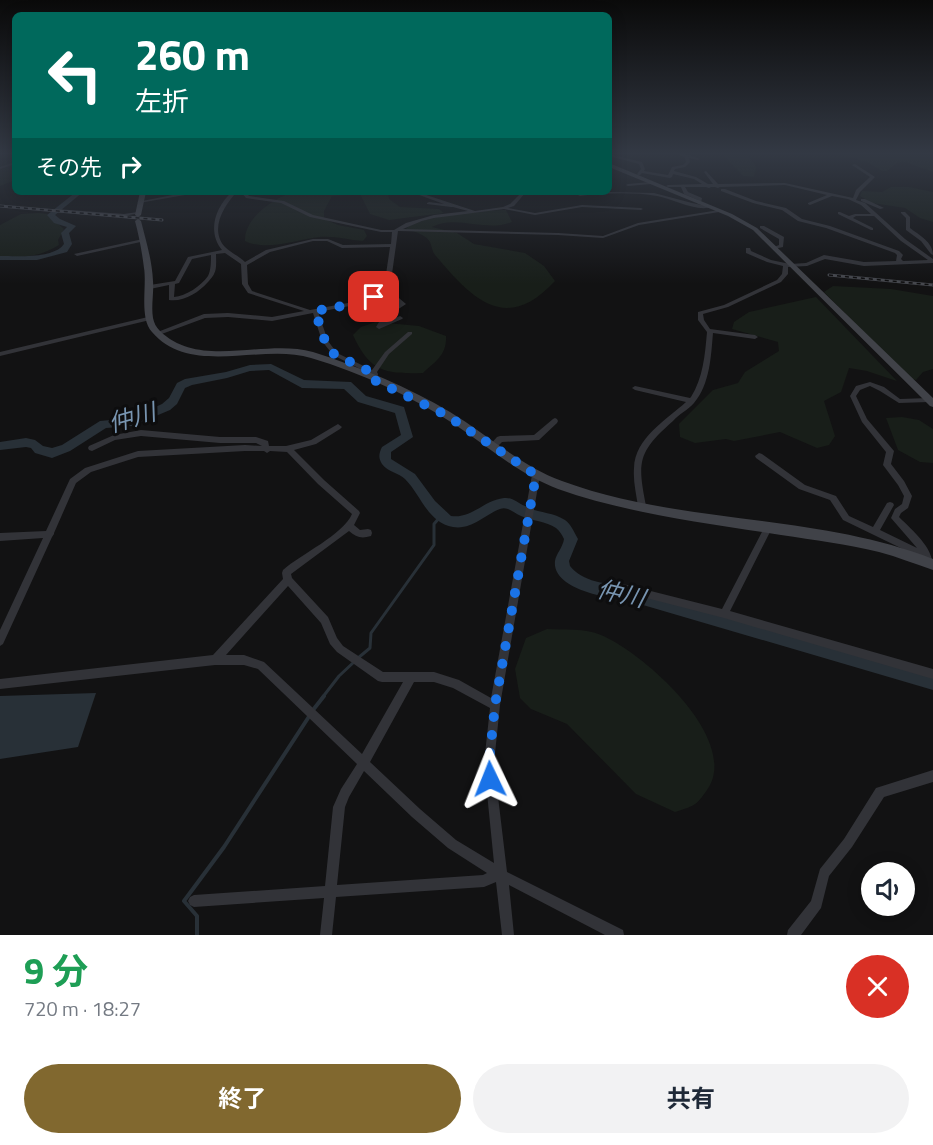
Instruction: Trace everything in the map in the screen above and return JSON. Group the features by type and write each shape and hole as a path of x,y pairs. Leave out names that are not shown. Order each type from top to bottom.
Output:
{"street":[{"path":"141,197 138,216 149,264 148,319 157,334 177,346 203,353 284,350 303,352 374,376"},
{"path":"139,202 169,197"},
{"path":"230,197 224,203 216,228 220,245 244,264"},
{"path":"248,197 282,202 312,216 381,231 603,237 642,223 719,211"},
{"path":"429,197 475,212"},
{"path":"157,334 204,316 228,315 272,319 356,303 374,297 388,281 396,231 420,219 504,208 512,205 520,197"},
{"path":"665,197 698,206 711,207"},
{"path":"685,197 755,230 776,248 789,266 931,402"},
{"path":"694,197 700,199 699,202"},
{"path":"741,197 783,209 800,220 897,252 900,255 898,260 904,263"},
{"path":"810,204 826,197"},
{"path":"847,197 882,208"},
{"path":"855,198 903,240 933,261"},
{"path":"429,203 462,206"},
{"path":"504,208 535,214 584,206 641,209"},
{"path":"58,210 138,216"},
{"path":"849,212 855,215 875,215"},
{"path":"840,213 849,220 871,229"},
{"path":"903,213 908,218 908,229 923,240 933,253"},
{"path":"849,220 855,215"},
{"path":"836,230 841,226"},
{"path":"762,227 782,238 781,246 776,248"},
{"path":"77,254 143,240"},
{"path":"244,264 268,251 313,240 328,240 342,247 392,245"},
{"path":"748,249 748,252 754,256 789,266 807,264 824,257 864,264 933,261"},
{"path":"150,286 177,282 190,258 226,251"},
{"path":"172,284 171,299 177,300 195,290 212,274 214,254"},
{"path":"244,264 245,284 250,292 276,302 315,311"},
{"path":"642,506 637,483 637,464 642,446 692,401 705,374 710,334 701,320 700,313 726,306 779,281 789,266"},
{"path":"384,288 403,304 384,316 379,327 400,318"},
{"path":"356,303 384,316"},
{"path":"315,311 325,341 334,354 440,411 536,475 578,490 642,506 863,543 931,563"},
{"path":"0,354 148,319"},
{"path":"708,330 755,337"},
{"path":"374,376 387,353 410,333"},
{"path":"931,402 899,401 870,384 858,388 853,396 864,420 890,451 886,465 901,483 908,496 905,506 896,515 897,522 919,543 931,563"},
{"path":"635,388 692,401"},
{"path":"493,446 500,439 536,438 555,421"},
{"path":"0,641 73,481 88,470 154,451 210,452 245,448 289,449 313,442 338,427"},
{"path":"92,448 114,438 141,433 220,440 256,440 265,443 267,450"},
{"path":"289,449 321,482 353,509 356,516 348,526 287,572 288,580 325,620 333,641 340,649 382,677 434,677 455,684 495,705"},
{"path":"759,456 802,487 833,498 846,518 875,531 931,563"},
{"path":"508,935 489,763 495,705 536,475"},
{"path":"875,531 890,505"},
{"path":"348,526 359,534 368,532"},
{"path":"724,614 768,528"},
{"path":"0,537 50,534"},
{"path":"215,660 288,580"},
{"path":"623,588 724,614 933,674"},
{"path":"0,684 215,660 244,660 267,669 435,831 501,875 618,935"},
{"path":"326,935 339,807 411,678"},
{"path":"793,935 817,904 824,873 848,843 880,792 933,776"},
{"path":"194,901 484,881 501,875"}],"shaded area":[{"path":"282,197 332,197 324,211 324,219 338,225 364,230 367,236 363,241 320,237 273,245 245,241 249,224"},
{"path":"361,197 389,197 400,207 439,209 444,213 389,220 370,214"},
{"path":"861,197 933,197 933,222 920,218 905,208 872,203"},
{"path":"506,210 512,222 502,225 451,222 432,227 457,233 474,244 525,253 544,266 555,281 537,297 521,306 506,308 491,305 477,297 463,286 435,255 428,239 406,229 413,224 438,217"},
{"path":"21,214 47,214 64,229 58,240 59,245 31,256 0,256 0,225"},
{"path":"833,286 891,289 933,296 933,369 923,372 916,380 910,378 824,292"},
{"path":"816,297 897,381 867,371 849,368 841,392 824,401 835,436 829,445 817,448 780,432 734,441 726,439 695,443 680,437 679,424 713,390 738,383 745,372 779,351 778,342 732,329 734,322 749,312"},
{"path":"376,322 419,326 446,336 443,353 423,373 398,373 380,368 366,357 353,335 361,327"},
{"path":"902,417 919,420 933,429 933,463 920,462 898,450 886,418"},
{"path":"547,629 581,630 601,635 641,660 683,700 700,724 711,747 714,770 707,790 697,802 691,807 675,812 636,794 567,724 531,709 520,698 515,669 526,638"},
{"path":"96,693 78,747 0,759 0,696"}],"waterway":[{"name":"仲川","path":"0,258 37,258 64,250 68,244 65,233 72,226 57,221 51,215 74,197"},
{"name":"仲川","path":"0,446 26,442 35,445 39,450 52,453 66,448 104,424 132,422 166,407 173,401 181,386 189,382 250,368 271,367 302,384 347,385 362,399 400,410 407,437 386,450 386,460 411,477 442,517 454,522 462,522 496,505 510,503 526,513 553,520 567,530 571,539 562,561 563,569 577,581 609,591 626,593 933,682"},
{"path":"358,658 370,648 371,633 434,545 434,524 440,517"},
{"path":"322,698 339,676 354,662"},
{"path":"313,710 324,696"},
{"path":"197,935 197,916 184,901 224,847 310,715"}],"railway":[{"path":"0,206 162,220"},
{"path":"829,275 933,285"}],"route":[{"path":"374,297 359,303 315,311 328,348 334,354 375,374 374,380 434,407 536,475 491,730 490,779"}]}
